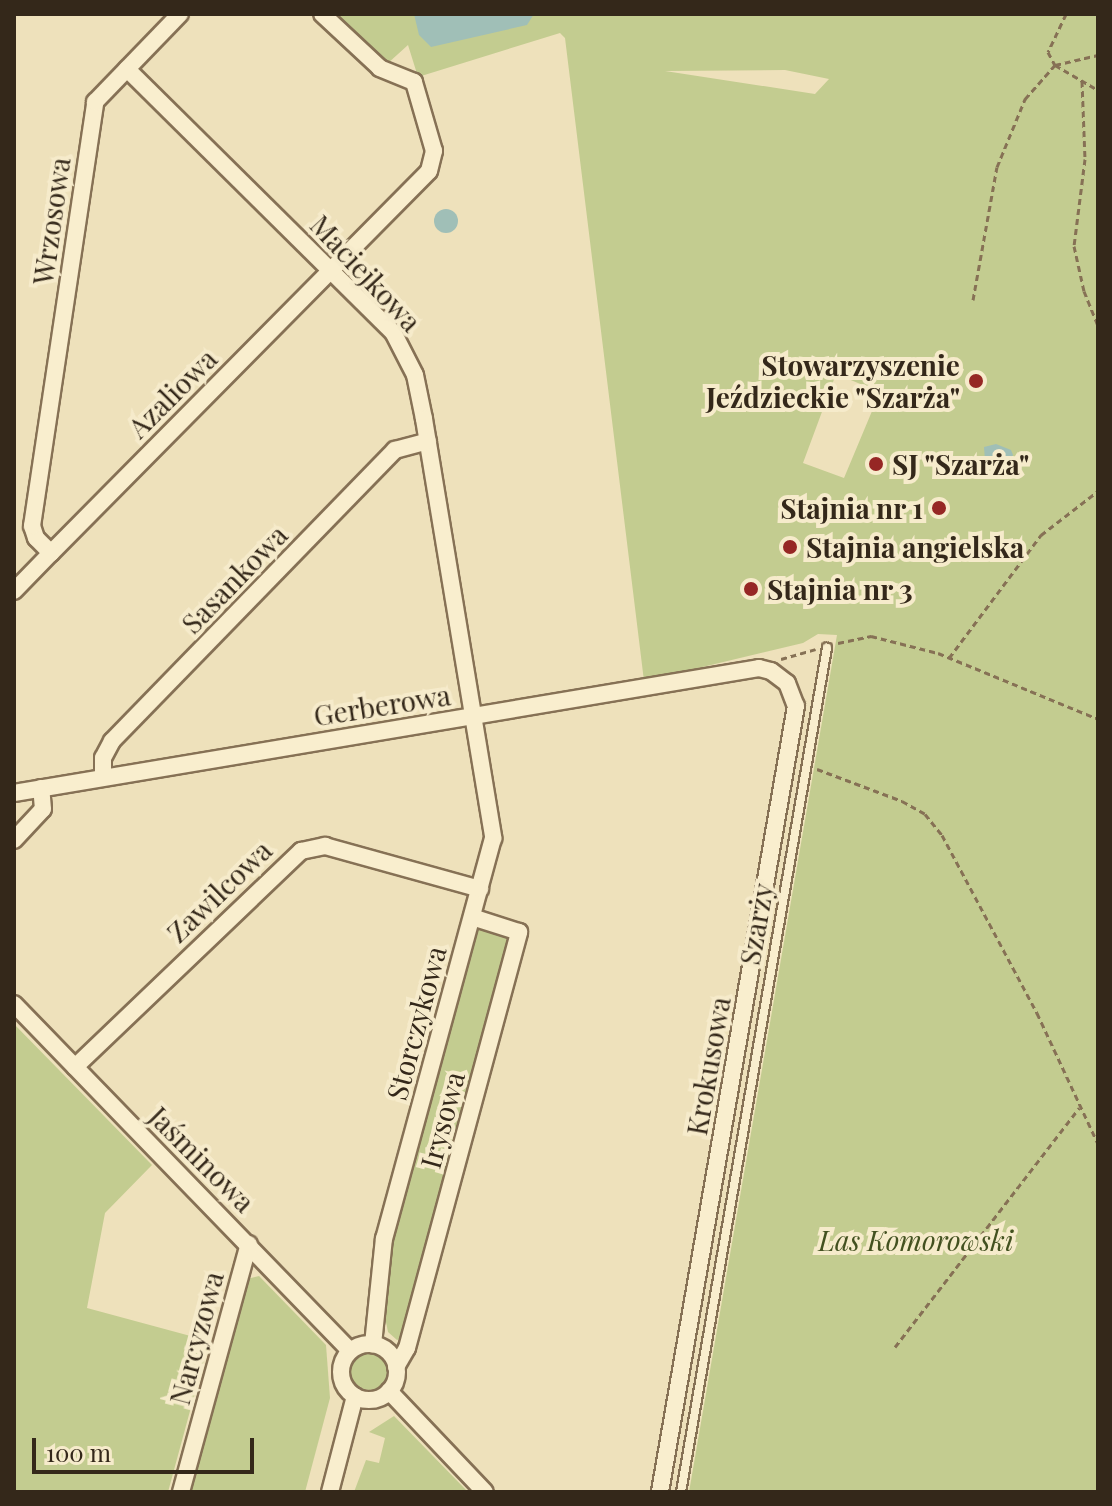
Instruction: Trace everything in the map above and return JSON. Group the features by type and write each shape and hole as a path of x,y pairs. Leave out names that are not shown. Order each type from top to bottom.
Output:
{"street":[{"name":"Wrzosowa","path":"51,553 36,538 32,526 95,102 180,14"},
{"name":"Azaliowa","path":"51,553 424,177 434,151 414,82 380,68 322,14"},
{"name":"Maciejkowa","path":"127,69 401,343 415,375 428,441 474,717"},
{"name":"Sasankowa","path":"103,777 103,758 112,741 395,450 428,441"},
{"path":"14,591 51,553"},
{"name":"Gerberowa","path":"14,793 759,668"},
{"name":"Krokusowa","path":"660,1492 796,706 793,694 782,678 759,668"},
{"name":"Storczykowa","path":"373,1344 384,1238 493,838 474,717"},
{"path":"14,840 43,809 41,788"},
{"name":"Zawilcowa","path":"75,1067 301,851 325,846 480,889"},
{"name":"Irysowa","path":"396,1367 407,1348 519,932 472,917"},
{"name":"Jaśminowa","path":"14,1004 350,1351"},
{"name":"Narcyzowa","path":"181,1492 249,1244"},
{"path":"373,1344 388,1352 396,1367 396,1380 389,1391 373,1400 355,1396 344,1385 341,1375 342,1365 350,1351 361,1345 373,1344"},
{"path":"389,1391 485,1492"},
{"path":"330,1492 355,1396"}],"lane":[{"name":"Szarży","path":"681,1492 827,648"}],"path":[{"path":"1066,14 1048,52 1055,65 1098,90"},
{"path":"973,300 997,167 1025,99 1055,65 1098,55"},
{"path":"1082,81 1085,159 1074,246 1084,291 1098,326"},
{"path":"949,658 1041,535 1098,491"},
{"path":"827,648 846,639 871,636 949,658 1098,719"},
{"path":"806,765 889,796 925,814 942,835 1037,1013 1098,1144"},
{"path":"895,1347 1079,1108"}],"green space":[{"name":"Las Komorowski","path":"329,14 1098,14 1098,1492 689,1492 837,635 818,634 803,643 644,681 565,38 560,33 418,77 408,45 387,64","holes":["785,70 829,79 815,94 665,71","836,374 880,392 844,478 803,463"]},
{"path":"479,927 512,934 404,1338 397,1340 388,1332 383,1307 390,1245 474,930"},
{"path":"14,1024 152,1165 105,1213 87,1308 209,1341 168,1492 14,1492"},
{"path":"259,1276 326,1345 330,1398 305,1492 189,1492 247,1279"},
{"path":"369,1352 382,1358 388,1371 382,1384 369,1390 356,1384 350,1371 356,1358"},
{"path":"394,1416 468,1492 354,1492 366,1460 379,1463 385,1438 369,1432"}],"water":[{"path":"414,14 534,14 527,25 431,47 419,35"},
{"path":"446,209 455,212 458,221 455,230 446,233 437,230 434,221 437,212"},
{"path":"996,444 1011,450 1013,455 1006,468 988,465 985,461 984,447"}],"place":[{"name":"Stowarzyszenie Jeździeckie \"Szarża\"","path":"976,381"},
{"name":"SJ \"Szarża\"","path":"876,464"},
{"name":"Stajnia nr 1","path":"939,508"},
{"name":"Stajnia angielska","path":"790,547"},
{"name":"Stajnia nr 3","path":"751,589"}]}
